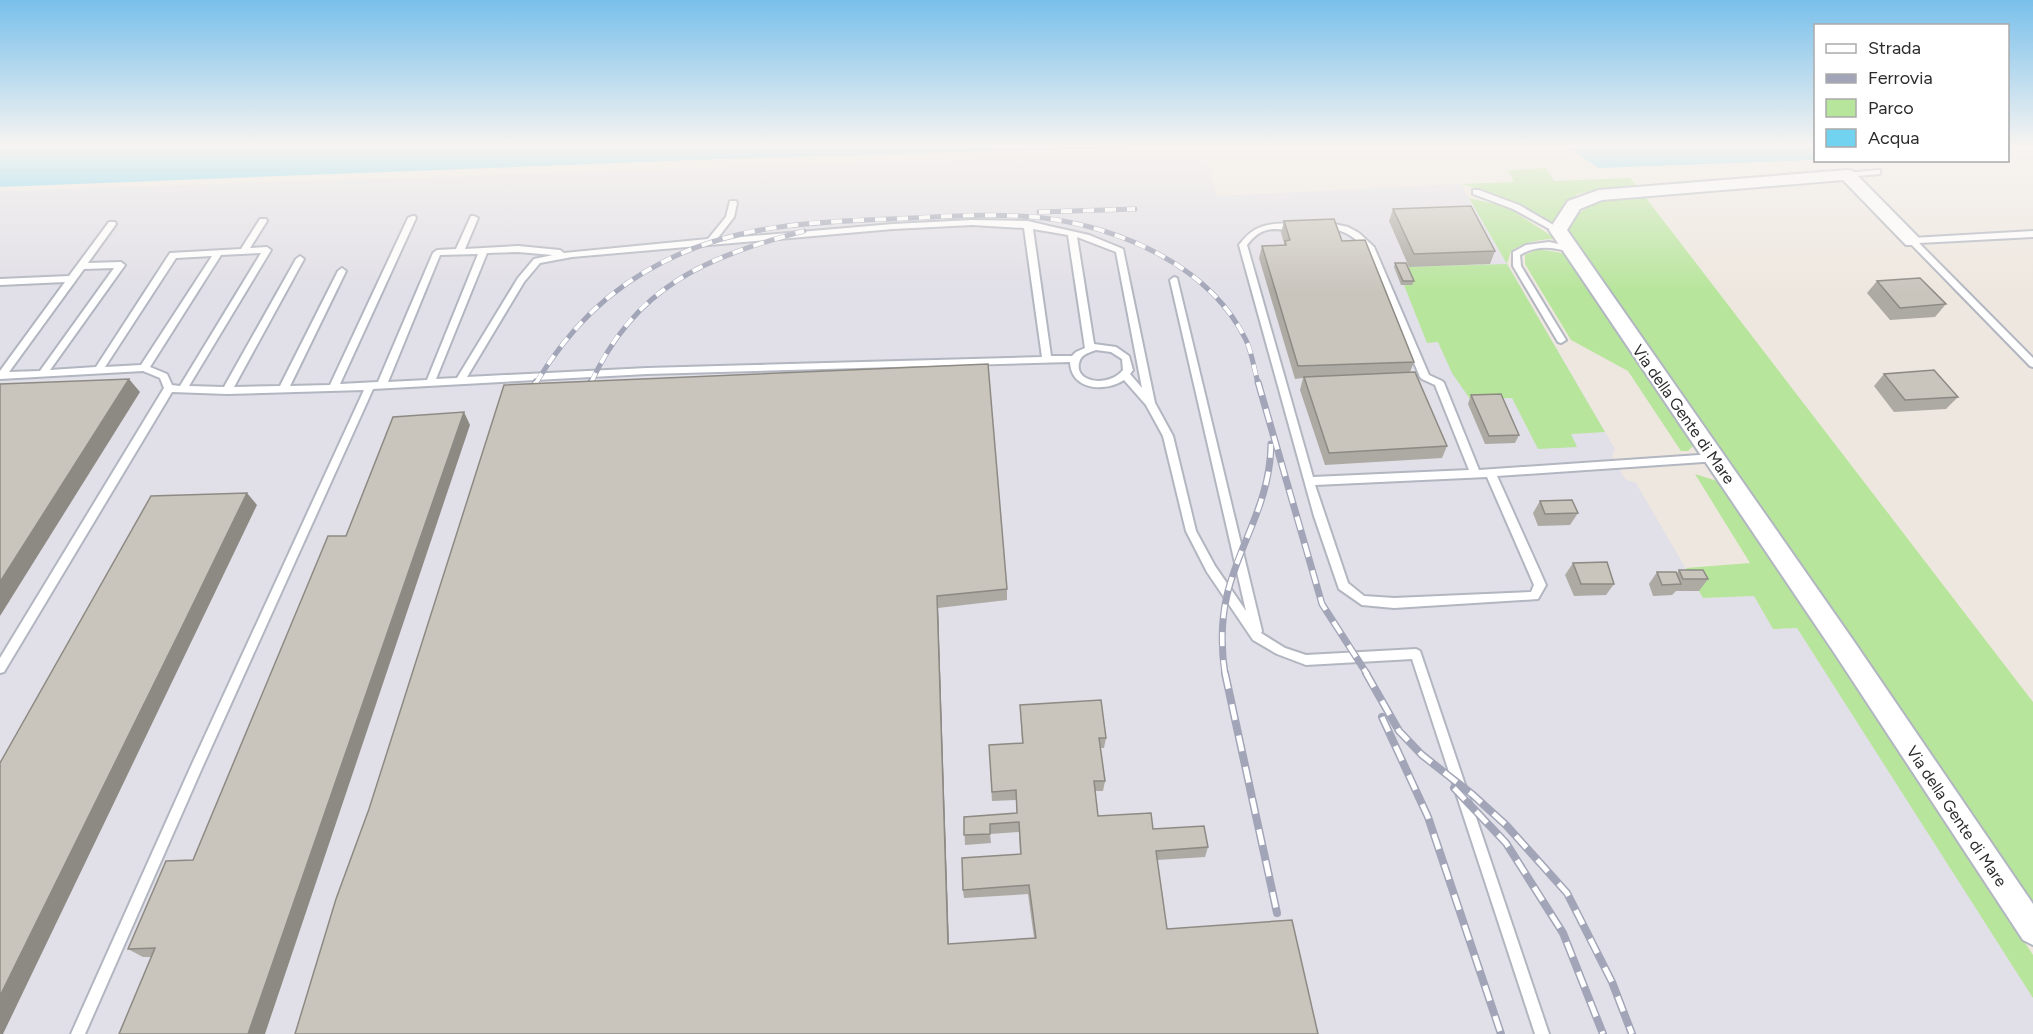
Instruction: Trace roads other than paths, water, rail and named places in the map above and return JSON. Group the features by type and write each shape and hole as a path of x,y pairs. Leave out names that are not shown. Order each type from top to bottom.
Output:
{"street":[{"path":"1558,230 1574,205 1598,195"},
{"path":"1866,195 1912,241"},
{"name":"Via della Gente di Mare","path":"1558,230 1844,647 2033,930"}],"lane":[{"path":"1485,195 1516,207 1558,230"},
{"path":"710,242 730,217 733,203"},
{"path":"333,388 412,218"},
{"path":"459,252 474,218"},
{"path":"244,251 263,221"},
{"path":"1,375 112,224"},
{"path":"1028,224 1047,360"},
{"path":"459,382 521,280 537,261 572,254 905,226 1028,224 1096,239 1120,251 1150,403"},
{"path":"1476,474 1439,383 1425,377 1371,249 1356,234 1336,225 1262,228 1251,232 1243,244 1310,481 1343,586 1362,600 1394,603 1534,596 1540,585 1490,473"},
{"path":"1072,233 1090,349"},
{"path":"1912,241 2033,234"},
{"path":"1912,241 2033,364"},
{"path":"1561,340 1517,266 1516,254 1526,247 1543,244 1570,249"},
{"path":"78,1034 200,758 376,386 436,253 518,249 572,254"},
{"path":"98,371 173,255 267,250 183,389"},
{"path":"430,383 484,250"},
{"path":"144,368 218,253"},
{"path":"227,391 300,259"},
{"path":"42,374 121,265 81,266"},
{"path":"284,390 342,270"},
{"path":"0,282 72,279"},
{"path":"1174,280 1257,637"},
{"path":"1104,347 1121,353 1129,364 1126,376 1114,384 1096,385 1088,382 1076,372 1074,366 1079,354 1090,349 1104,347"},
{"path":"169,388 227,391 284,390 659,371 1075,359"},
{"path":"1,375 144,368 164,376 169,388"},
{"path":"1126,376 1150,403 1168,436 1191,531 1211,569 1257,637 1281,651 1306,660 1416,654 1542,1034"},
{"path":"0,668 169,388"},
{"path":"1310,481 1476,474 1714,458"}],"railway":[{"path":"1039,212 1135,209"},
{"path":"536,383 576,328 608,298 644,272 692,249 747,233 803,224 986,215 1025,216 1073,223 1132,241 1160,255 1187,272 1210,291 1230,314 1246,340 1258,383"},
{"path":"591,383 609,350 629,322 652,299 677,280 736,252 804,231"},
{"path":"587,391 591,382"},
{"path":"1258,382 1322,604 1367,674"},
{"path":"1225,674 1222,634 1225,605 1233,575 1266,485 1271,444"},
{"path":"1225,673 1277,913"},
{"path":"1366,673 1399,731 1422,755 1473,795 1506,825 1567,893 1612,982 1632,1034"},
{"path":"1382,717 1428,817 1501,1034"},
{"path":"1454,788 1506,843 1563,933 1603,1034"}]}
